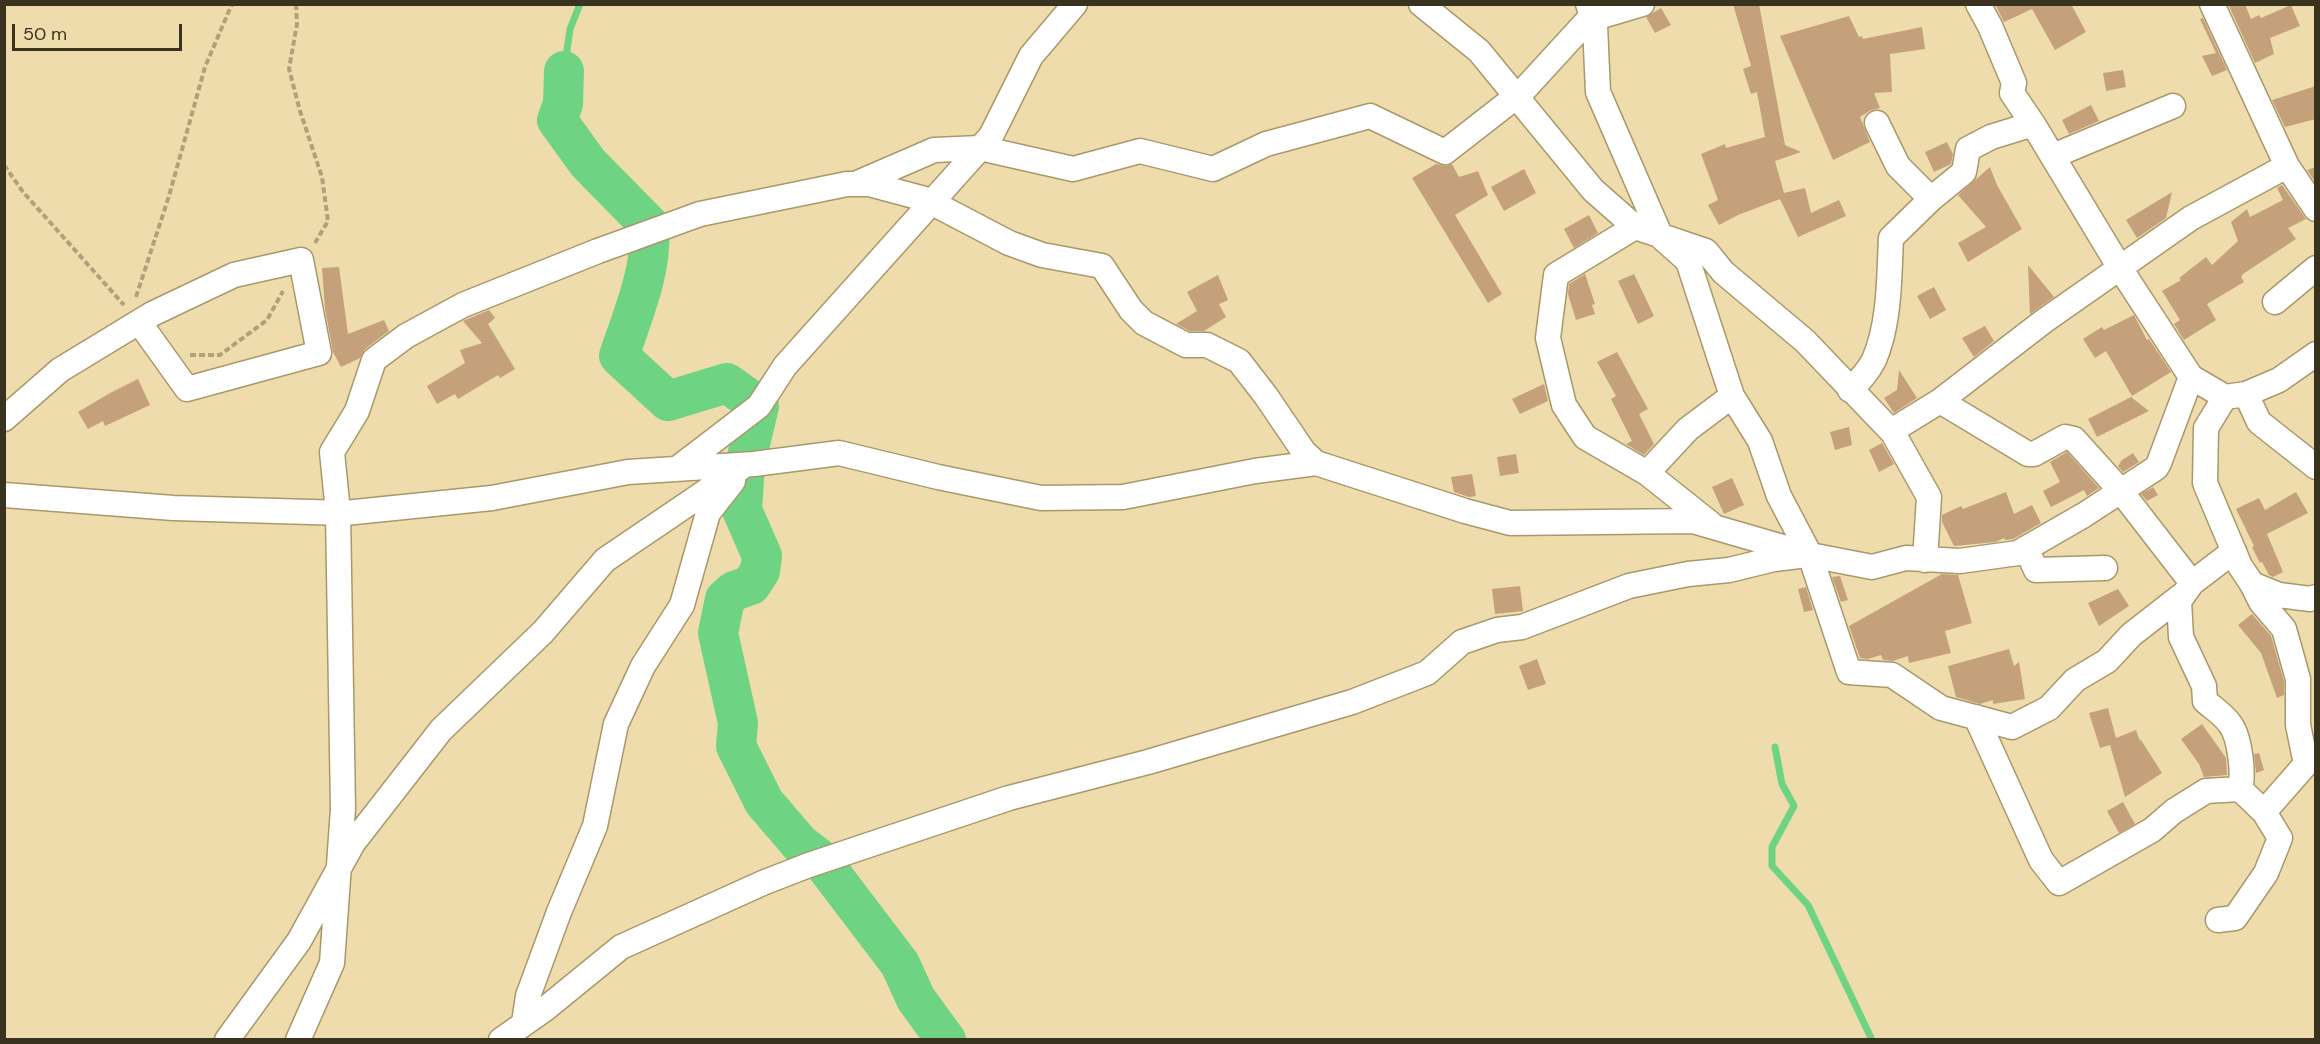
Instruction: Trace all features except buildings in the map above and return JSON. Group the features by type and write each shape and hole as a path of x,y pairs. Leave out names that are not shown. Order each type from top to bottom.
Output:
{"street":[{"path":"678,468 759,406 785,366 991,136 1031,56 1074,4"},
{"path":"1420,4 1479,51 1593,190 1635,227 1706,251 1723,272 1805,340 1893,433 1929,497 1925,560"},
{"path":"1591,12 1642,4"},
{"path":"1978,4 2014,83 2012,93 2053,156 2120,268 2191,376 2235,396 2259,422 2316,467"},
{"path":"2212,4 2287,166 2316,209"},
{"path":"298,1040 332,963 339,868 343,797 338,512 332,452 357,411 374,360 406,336 463,305 598,251 700,214 860,182 934,150 981,147 1073,169 1140,151 1213,169 1266,144 1370,116 1445,152 1515,97 1588,20 1591,12"},
{"path":"1591,12 1595,25 1598,92 1660,237 1688,261 1732,396 1760,441 1779,496 1810,555 1849,672 1892,675 1941,708 2012,727 2049,708 2075,680 2107,661 2131,635 2234,551"},
{"path":"2053,156 2173,106"},
{"path":"1876,123 1898,166 1931,199"},
{"path":"1850,390 1864,376 1873,361 1883,330 1889,282 1891,238 1931,199 1964,172 1968,149 1991,137 2033,124"},
{"path":"1893,433 1901,425 1940,401 2044,321 2198,213 2287,166"},
{"path":"860,182 931,202 1009,243 1042,255 1102,266 1131,310 1144,323 1186,345 1207,345 1239,361 1304,452 1316,463 1509,523 1693,521 1810,555 1872,567 1899,559 1960,561 2018,553 2084,515 2156,468 2191,376"},
{"path":"1635,227 1556,274 1548,338 1564,405 1585,437 1647,473 1714,526"},
{"path":"4,419 60,370 137,312 234,275 301,260 319,353 187,390 137,312"},
{"path":"2275,303 2316,268"},
{"path":"2168,441 2235,396 2279,380 2316,354"},
{"path":"1647,473 1688,429 1732,396"},
{"path":"2235,396 2206,428 2205,483 2240,566 2261,602 2284,629 2298,679 2298,725 2311,760 2264,812"},
{"path":"1940,401 2028,454 2034,454 2065,438 2074,439 2120,490 2187,590"},
{"path":"4,495 173,508 338,512 492,498 628,472 745,465 839,453 938,477 1041,498 1123,497 1255,471 1316,463"},
{"path":"227,1040 299,941 353,843 441,730 543,632 605,560 745,465"},
{"path":"524,1023 528,996 595,826 616,724 643,666 682,605 708,513 745,465"},
{"path":"2026,548 2036,570 2105,568"},
{"path":"501,1040 621,947 809,864 1008,798 1148,762 1352,702 1427,674 1462,642 1497,630 1522,627 1629,586 1688,573 1729,570 1774,559 1810,555"},
{"path":"2252,584 2279,595 2310,599 2316,597"},
{"path":"2187,590 2179,606 2183,643 2204,686 2205,701 2228,721 2234,732 2243,777 2240,789"},
{"path":"1976,717 2041,860 2059,883 2152,830 2174,811 2206,791 2240,789 2264,812 2280,838 2266,873 2235,918 2218,920"}],"path":[{"path":"137,312 205,67 232,4"},
{"path":"296,4 297,24 288,69 322,177 328,221 301,260"}],"waterway":[{"path":"564,71 570,29 580,4"},
{"path":"564,71 563,104 557,120 588,163 649,225 645,275 619,356 668,401 727,383 759,406 745,465 742,510 762,556 760,571 751,585 734,591 725,599 718,633 738,723 736,746 764,802 800,844 821,860 900,964 916,999 946,1040"},
{"path":"1775,747 1782,784 1794,806 1772,847 1772,866 1808,905 1872,1040"}]}
